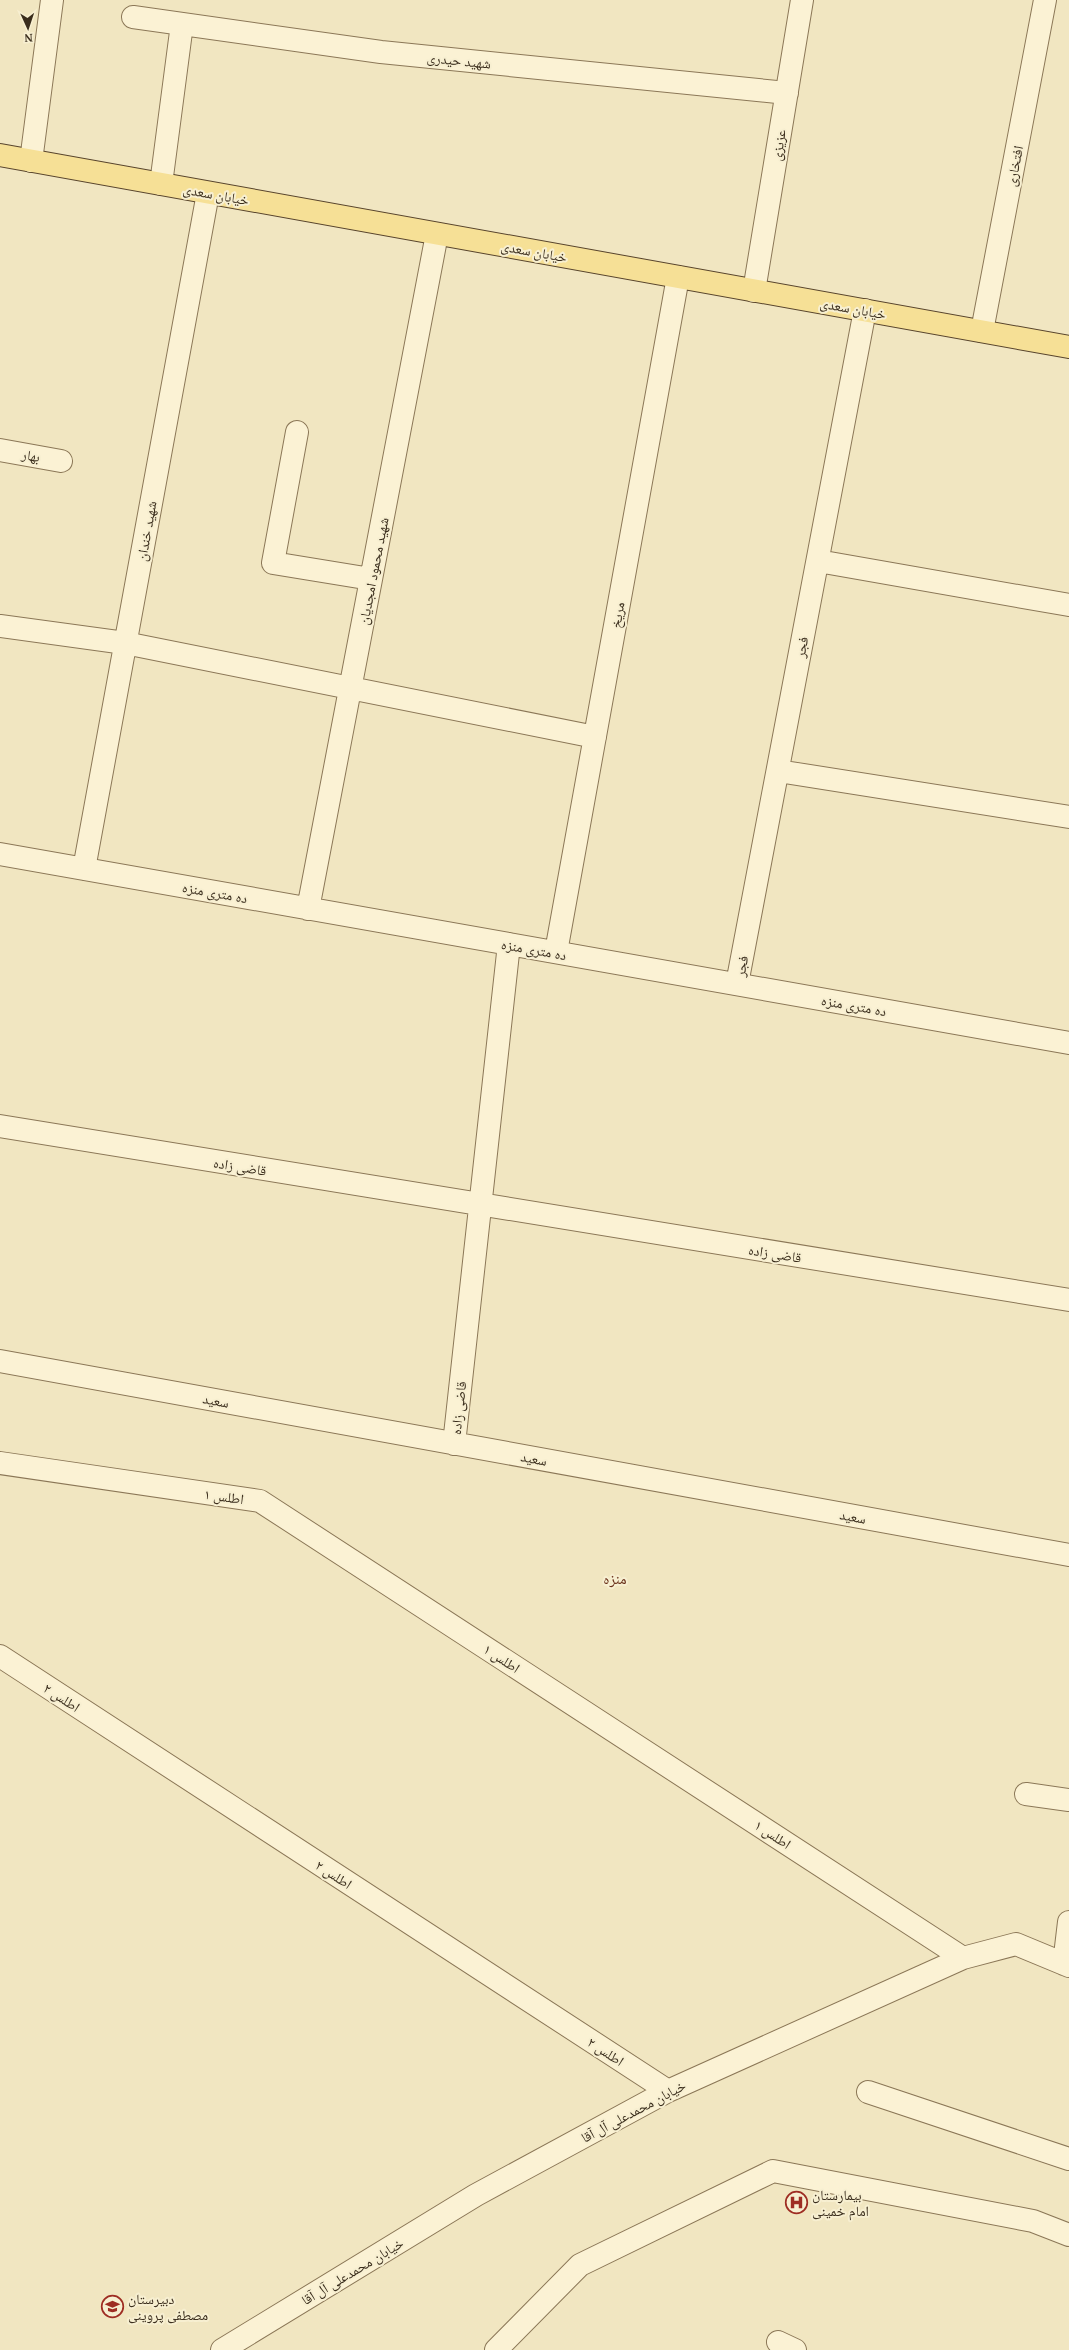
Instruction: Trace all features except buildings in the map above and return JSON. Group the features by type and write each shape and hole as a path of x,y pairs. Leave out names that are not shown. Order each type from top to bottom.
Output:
{"main road":[{"name":"خیابان سعدی","path":"0,155 1069,347"}],"street":[{"path":"31,161 48,21 52,0"},
{"name":"عزیزی","path":"754,291 802,0"},
{"name":"افتخاری","path":"982,331 1045,0"},
{"name":"شهید حیدری","path":"133,17 381,52 787,93"},
{"path":"160,184 182,24"},
{"name":"شهید خندان","path":"84,869 208,193"},
{"name":"شهید محمود امجدیان","path":"308,909 438,234"},
{"name":"مریخ","path":"556,952 678,277"},
{"name":"فجر","path":"737,984 865,310"},
{"path":"297,432 273,563 371,579"},
{"name":"بهار","path":"0,450 61,460"},
{"path":"818,561 1069,605"},
{"path":"0,626 125,643 595,737"},
{"path":"778,771 1069,817"},
{"name":"ده متری منزه","path":"0,854 1069,1043"},
{"name":"قاضی زاده","path":"454,1444 509,944"},
{"name":"قاضی زاده","path":"0,1126 1069,1300"},
{"name":"سعید","path":"0,1361 1069,1555"},
{"name":"اطلس ۱","path":"0,1463 260,1501 963,1958"},
{"name":"اطلس ۲","path":"0,1656 668,2091"},
{"path":"1026,1794 1069,1800"},
{"path":"1066,1965 1069,1922"},
{"name":"خیابان محمدعلی آل آقا","path":"222,2350 476,2195 668,2091 963,1958 1016,1944 1066,1965"},
{"path":"868,2092 1069,2159"},
{"path":"496,2350 580,2265 773,2171 1034,2221 1069,2236"}],"place":[{"name":"بیمارستان امام خمینی","path":"796,2202"},
{"name":"دبیرستان مصطفی پروینی","path":"113,2306"}],"district":[{"name":"منزه","path":"615,1578"}]}
